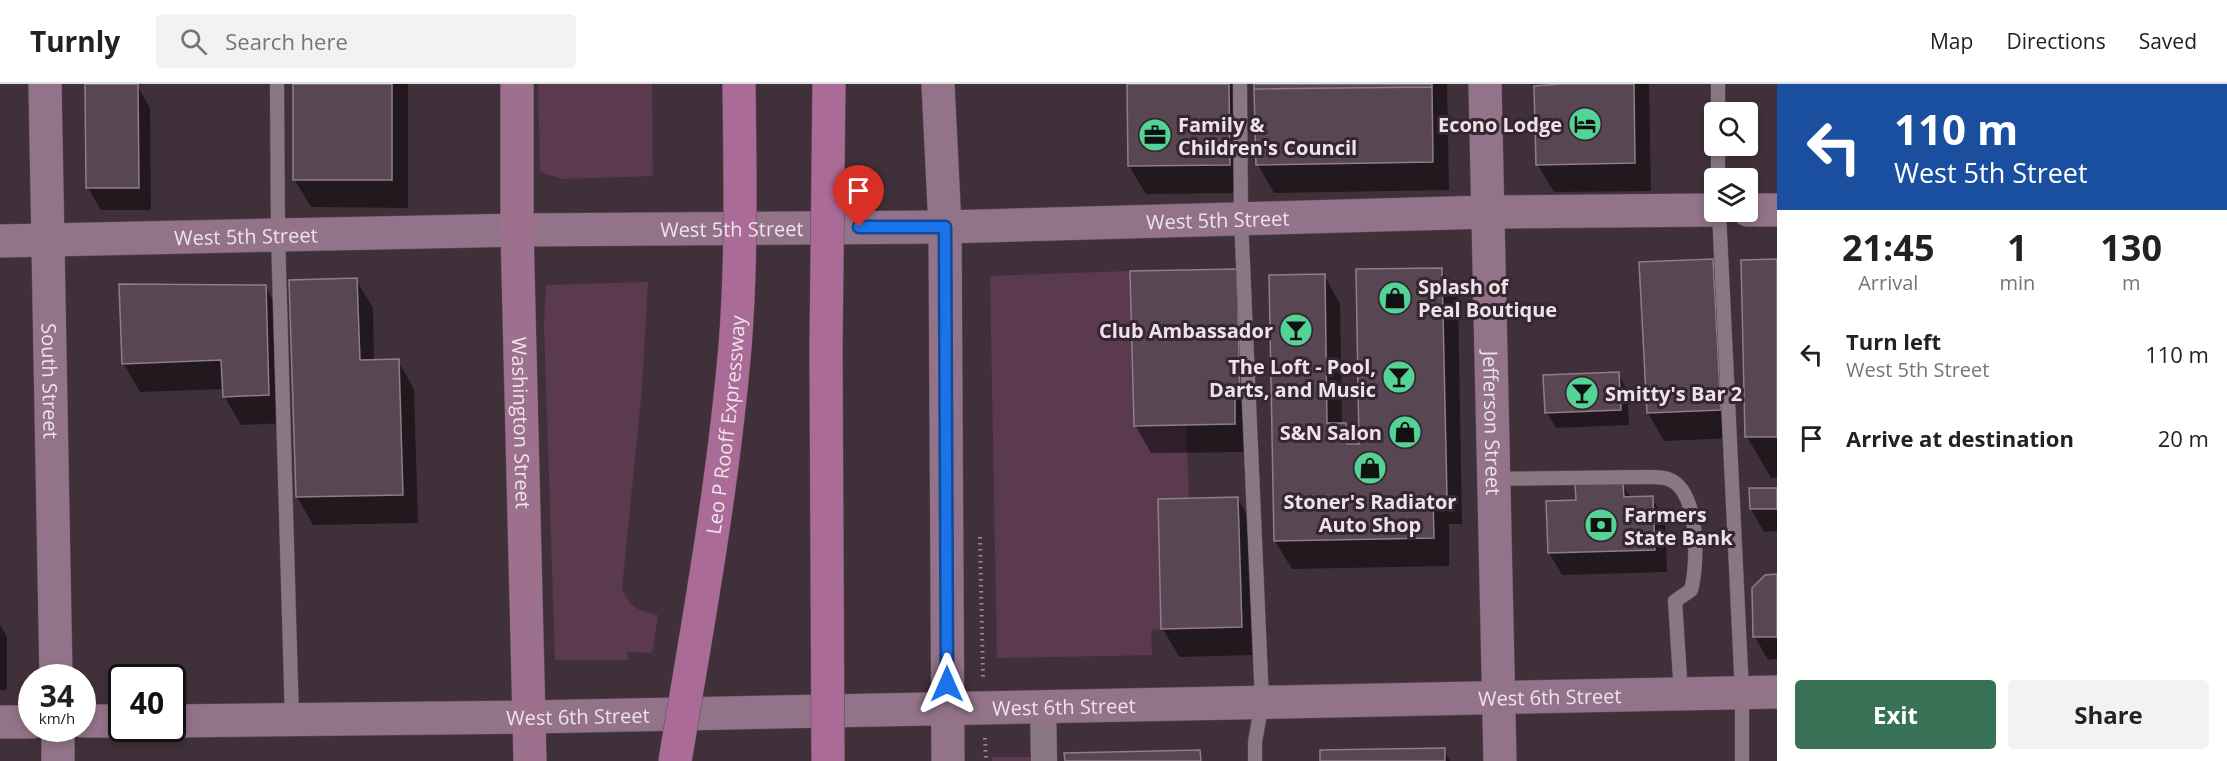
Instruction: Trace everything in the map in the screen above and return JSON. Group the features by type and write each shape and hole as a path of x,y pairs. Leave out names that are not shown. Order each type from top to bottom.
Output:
{"highway":[{"name":"Leo P Rooff Expressway","path":"675,761 721,474 735,346 740,192 739,84"},
{"path":"828,761 826,348 829,84"}],"main road":[{"name":"South Street","path":"45,84 57,664"},
{"name":"Washington Street","path":"517,84 517,230 531,717 530,761"},
{"path":"938,84 945,227 948,761"},
{"name":"Jefferson Street","path":"1485,84 1500,761"},
{"path":"1758,210 1777,210"},
{"name":"West 5th Street","path":"0,241 517,230 945,227 1488,212 1704,211"},
{"name":"West 6th Street","path":"186,721 531,717 1777,692"},
{"path":"0,722 18,722"},
{"path":"58,742 58,761"}],"street":[{"path":"1043,706 1044,761"}],"lane":[{"path":"277,84 278,236 292,720"},
{"path":"1240,84 1241,218 1262,702 1255,742 1255,761"},
{"path":"1718,84 1718,102"},
{"path":"1718,222 1742,693 1742,761"},
{"path":"1494,479 1652,477 1668,479 1686,494 1692,513 1695,574 1690,590 1675,601 1681,694"}],"shaded area":[{"path":"538,84 652,84 653,176 562,179 540,172"},
{"path":"1130,271 1134,425 1186,425 1189,498 1158,499 1161,629 1151,630 1152,655 997,658 990,276"},
{"path":"648,282 642,388 622,589 628,601 636,608 658,615 652,653 627,652 628,660 555,660 544,325 546,285"},
{"path":"992,757 1035,757 1035,761 992,761"}],"building":[{"path":"85,84 138,84 139,188 86,188"},
{"path":"293,84 392,84 392,180 293,180"},
{"path":"1127,84 1229,84 1230,165 1128,166"},
{"path":"1254,84 1432,84 1432,87 1254,89"},
{"name":"Econo Lodge","path":"1634,84 1635,163 1536,165 1534,86"},
{"path":"1432,87 1433,162 1256,165 1254,89"},
{"path":"1713,259 1721,410 1647,413 1639,262"},
{"path":"1777,259 1777,437 1745,437 1741,260"},
{"path":"1442,268 1447,497 1433,497 1434,538 1274,541 1269,275 1325,274 1327,423 1346,423 1347,444 1359,444 1356,269"},
{"path":"1237,269 1240,399 1235,399 1235,424 1134,426 1130,271"},
{"path":"357,278 360,360 399,359 403,495 296,497 289,280"},
{"path":"119,284 266,285 269,395 223,397 221,360 122,364"},
{"name":"Smitty's Bar 2","path":"1619,372 1621,410 1545,413 1543,375"},
{"name":"Farmers State Bank","path":"1623,482 1624,497 1653,496 1655,550 1548,553 1546,501 1576,500 1575,484"},
{"path":"1749,488 1777,488 1777,509 1750,509"},
{"path":"1238,497 1242,627 1161,629 1158,499"},
{"path":"1777,574 1777,637 1753,637 1752,588 1765,575"},
{"path":"1445,748 1445,761 1320,761 1320,750"},
{"path":"1200,750 1201,761 1065,761 1064,753"}],"place":[{"name":"Econo Lodge","path":"1585,124"},
{"name":"Family & Children's Council","path":"1155,135"},
{"name":"Splash of Peal Boutique","path":"1395,298"},
{"name":"Club Ambassador","path":"1296,330"},
{"name":"The Loft - Pool, Darts, and Music","path":"1399,377"},
{"name":"Smitty's Bar 2","path":"1582,393"},
{"name":"S&N Salon","path":"1405,432"},
{"name":"Stoner's Radiator Auto Shop","path":"1370,468"},
{"name":"Farmers State Bank","path":"1601,525"}],"route":[{"path":"859,227 945,227 947,684"}]}
